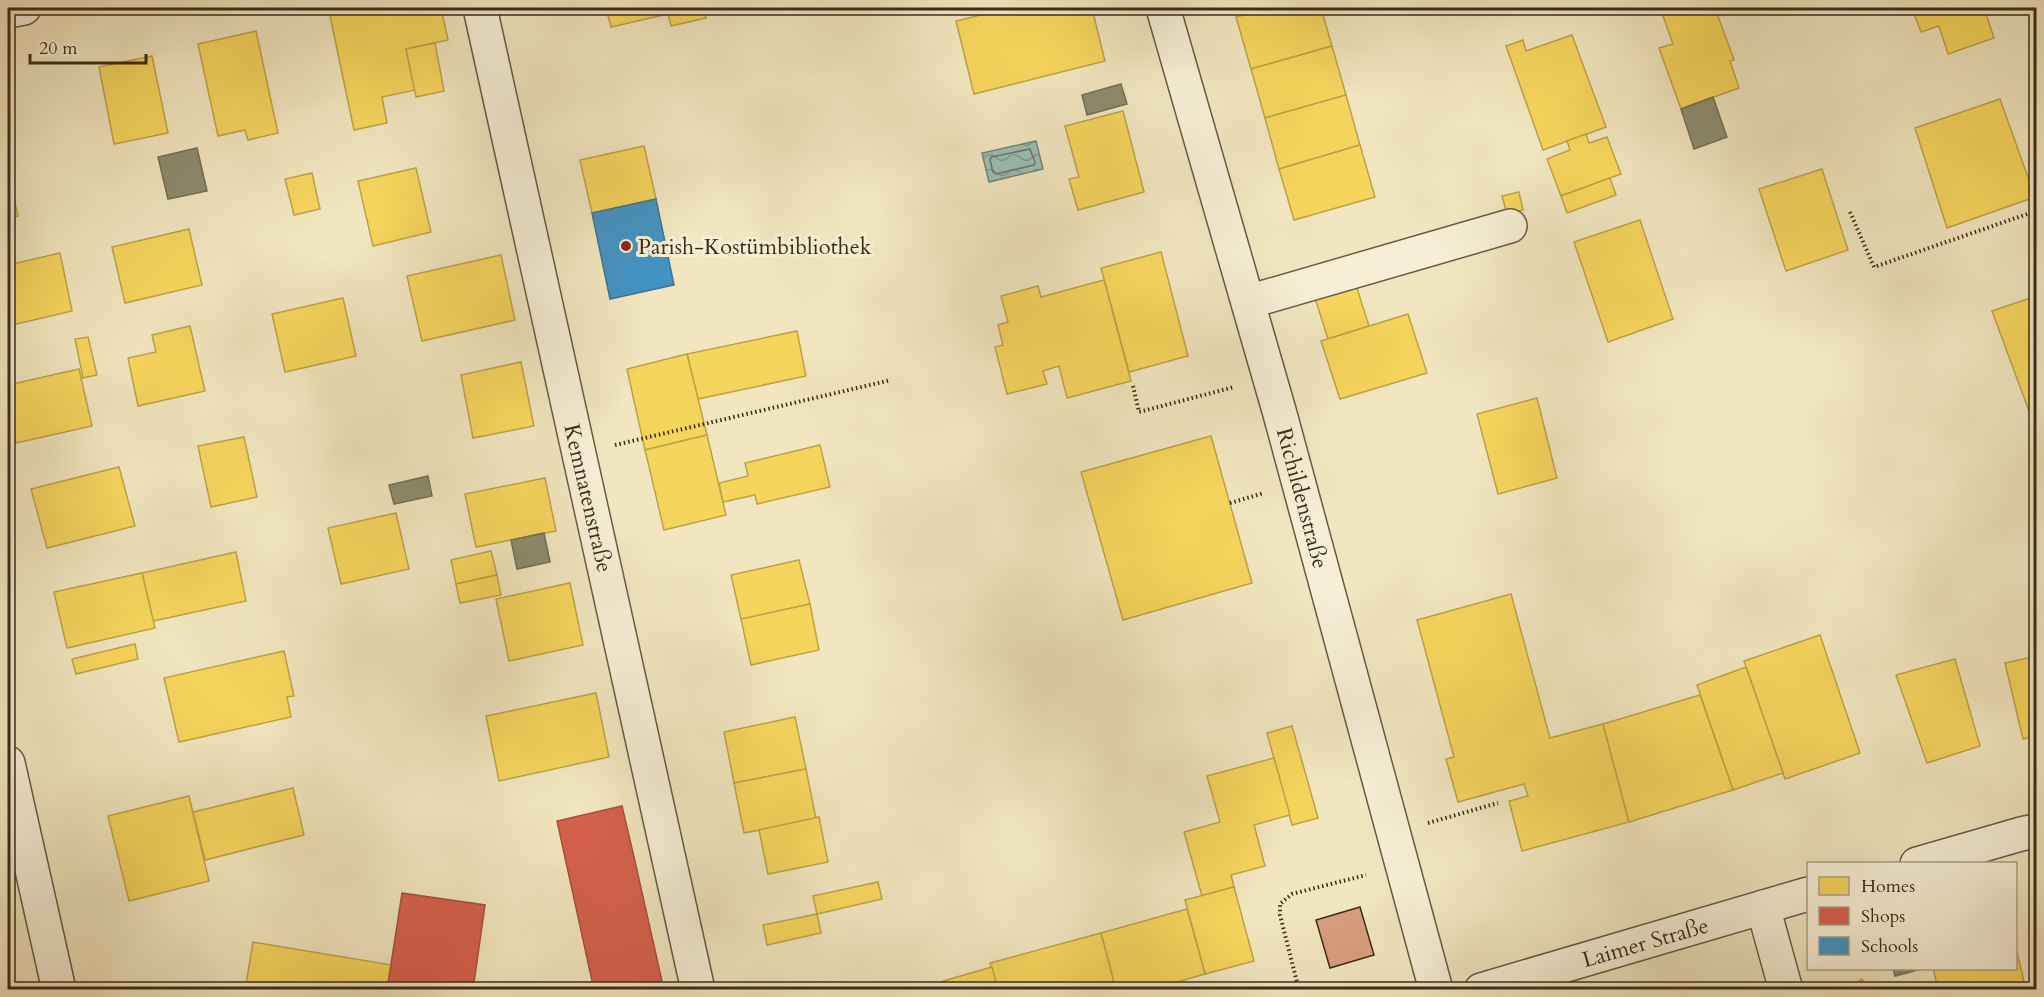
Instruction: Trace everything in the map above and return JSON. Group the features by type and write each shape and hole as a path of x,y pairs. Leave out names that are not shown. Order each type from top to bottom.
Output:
{"street":[{"path":"8,11 24,8"},
{"name":"Kemnatenstraße","path":"480,8 698,990"},
{"name":"Richildenstraße","path":"1163,8 1270,378 1436,990"},
{"path":"1248,302 1510,226"},
{"path":"8,763 59,990"},
{"path":"1924,862 2037,831"},
{"name":"Laimer Straße","path":"1481,990 1807,895"},
{"path":"1763,907 1786,990"}],"path":[{"path":"1850,212 1874,267 2037,211"},
{"path":"1133,386 1139,412 1270,378"},
{"path":"579,454 891,380"},
{"path":"1230,503 1243,499"},
{"path":"1393,833 1498,803"},
{"path":"1299,990 1280,915 1280,904 1292,894 1402,865"}],"water":[{"path":"1036,141 1043,169 989,182 982,153"}],"building: Homes":[{"path":"348,8 441,8 448,40 406,49 415,90 382,97 387,123 354,130 329,11"},
{"path":"606,8 703,8 706,18 671,26 668,14 611,27"},
{"path":"1010,8 1092,8 1105,61 974,94 956,21"},
{"path":"1270,8 1321,8 1332,46 1251,69 1236,17"},
{"path":"1679,8 1715,8 1734,60 1730,61 1739,88 1681,109 1659,48 1673,44 1662,13"},
{"path":"1912,8 1984,8 1994,38 1948,54 1939,26 1921,32"},
{"path":"256,31 278,133 248,140 245,130 218,136 198,44"},
{"path":"1572,35 1606,127 1543,150 1506,46 1523,40 1526,51"},
{"path":"435,43 444,91 416,97 406,49"},
{"path":"1332,46 1346,95 1265,118 1251,69"},
{"path":"152,56 168,133 114,144 99,67"},
{"path":"1346,95 1360,145 1279,169 1265,118"},
{"path":"2000,99 2035,197 1947,228 1915,128"},
{"path":"1123,111 1144,192 1078,210 1069,179 1079,177 1065,126"},
{"path":"1586,134 1589,143 1607,137 1621,174 1561,196 1547,159 1570,150 1567,141"},
{"path":"1360,145 1375,197 1294,220 1279,169"},
{"path":"644,146 656,199 592,213 580,160"},
{"path":"416,168 431,232 373,246 358,181"},
{"path":"1822,169 1848,250 1786,271 1759,189"},
{"path":"8,171 18,216 8,219"},
{"path":"312,173 320,209 294,215 285,179"},
{"path":"1610,178 1616,195 1567,213 1561,196"},
{"path":"1519,192 1523,210 1507,214 1502,196"},
{"path":"1640,220 1673,319 1608,342 1574,242"},
{"path":"189,229 202,285 125,303 112,247"},
{"path":"1161,252 1188,356 1129,372 1101,268"},
{"path":"60,253 72,311 8,326 8,265"},
{"path":"501,255 515,320 422,341 407,276"},
{"path":"1104,280 1131,381 1067,398 1059,366 1043,371 1047,384 1007,394 995,347 1003,345 998,325 1008,322 1001,296 1038,286 1041,297"},
{"path":"1355,282 1369,326 1328,339 1314,295"},
{"path":"2036,296 2036,430 1992,311"},
{"path":"343,298 356,356 285,372 272,314"},
{"path":"1408,314 1427,373 1340,399 1321,341"},
{"path":"190,326 205,391 138,406 128,358 156,352 152,335"},
{"path":"797,331 806,376 698,399 687,354"},
{"path":"88,337 97,375 83,378 75,339"},
{"path":"687,354 707,435 645,450 627,369"},
{"path":"521,362 534,426 473,438 461,375"},
{"path":"79,369 92,426 16,443 8,406 8,385"},
{"path":"1537,398 1557,478 1498,494 1477,414"},
{"path":"707,435 726,515 664,530 645,450"},
{"path":"1211,436 1252,583 1123,620 1081,472"},
{"path":"244,437 257,497 211,507 198,446"},
{"path":"820,445 830,487 757,504 755,495 723,502 719,483 748,476 745,463"},
{"path":"119,467 135,526 47,548 31,489"},
{"path":"545,478 556,531 476,547 465,494"},
{"path":"396,513 409,569 341,584 328,528"},
{"path":"491,551 497,575 456,584 451,560"},
{"path":"236,552 246,601 153,621 142,573"},
{"path":"799,560 810,604 741,619 731,575"},
{"path":"142,573 155,628 67,648 54,592"},
{"path":"497,575 501,595 460,603 456,584"},
{"path":"570,583 583,645 509,661 496,599"},
{"path":"1511,594 1550,738 1603,724 1629,822 1522,851 1509,801 1528,796 1524,784 1458,802 1446,759 1454,757 1417,620"},
{"path":"810,604 819,650 751,665 741,619"},
{"path":"1820,635 1860,753 1785,779 1744,661"},
{"path":"135,644 138,659 76,674 72,659"},
{"path":"284,651 294,696 287,697 291,717 179,742 164,678"},
{"path":"2036,656 2036,736 2023,739 2005,663"},
{"path":"1955,659 1980,746 1927,763 1896,675"},
{"path":"1746,667 1783,773 1733,790 1697,685"},
{"path":"596,693 609,757 499,781 486,716"},
{"path":"1700,695 1733,790 1629,822 1603,724"},
{"path":"795,717 806,769 734,783 724,732"},
{"path":"1292,726 1318,818 1292,825 1267,733"},
{"path":"1274,758 1290,815 1254,825 1265,866 1231,875 1234,887 1202,896 1184,832 1220,822 1207,776"},
{"path":"806,769 816,819 744,833 734,783"},
{"path":"293,788 304,835 205,860 193,812"},
{"path":"189,796 209,881 129,901 108,816"},
{"path":"819,817 828,862 768,874 759,830"},
{"path":"878,882 882,899 817,914 813,896"},
{"path":"1234,887 1254,961 1205,974 1185,900"},
{"path":"1187,909 1205,974 1150,990 1116,990 1101,933"},
{"path":"817,914 821,933 767,945 763,925"},
{"path":"1101,933 1116,990 998,990 990,963"},
{"path":"253,942 392,965 387,990 245,990"},
{"path":"2017,952 2026,990 1938,990 1933,970 2017,970"},
{"path":"992,967 998,990 912,990"},
{"path":"1862,979 1868,990 1845,990"},
{"path":"1747,982 1749,990 1721,990"}],"building: Shops":[{"path":"622,806 664,990 594,990 557,821"},
{"path":"402,893 485,905 473,990 387,990"}],"building: Schools":[{"path":"656,199 674,285 610,299 592,213"}],"building: Industry":[{"path":"1121,84 1127,104 1087,115 1082,95"},
{"path":"1713,97 1727,137 1694,149 1681,109"},
{"path":"197,148 207,191 168,199 158,157"},
{"path":"428,476 432,496 394,504 389,485"},
{"path":"544,533 550,562 517,569 511,540"},
{"path":"1894,970 1918,970 1895,976"}],"building: Other":[{"path":"1360,907 1374,955 1330,968 1316,920"}],"place":[{"name":"Parish-Kostümbibliothek","path":"626,246"}]}
